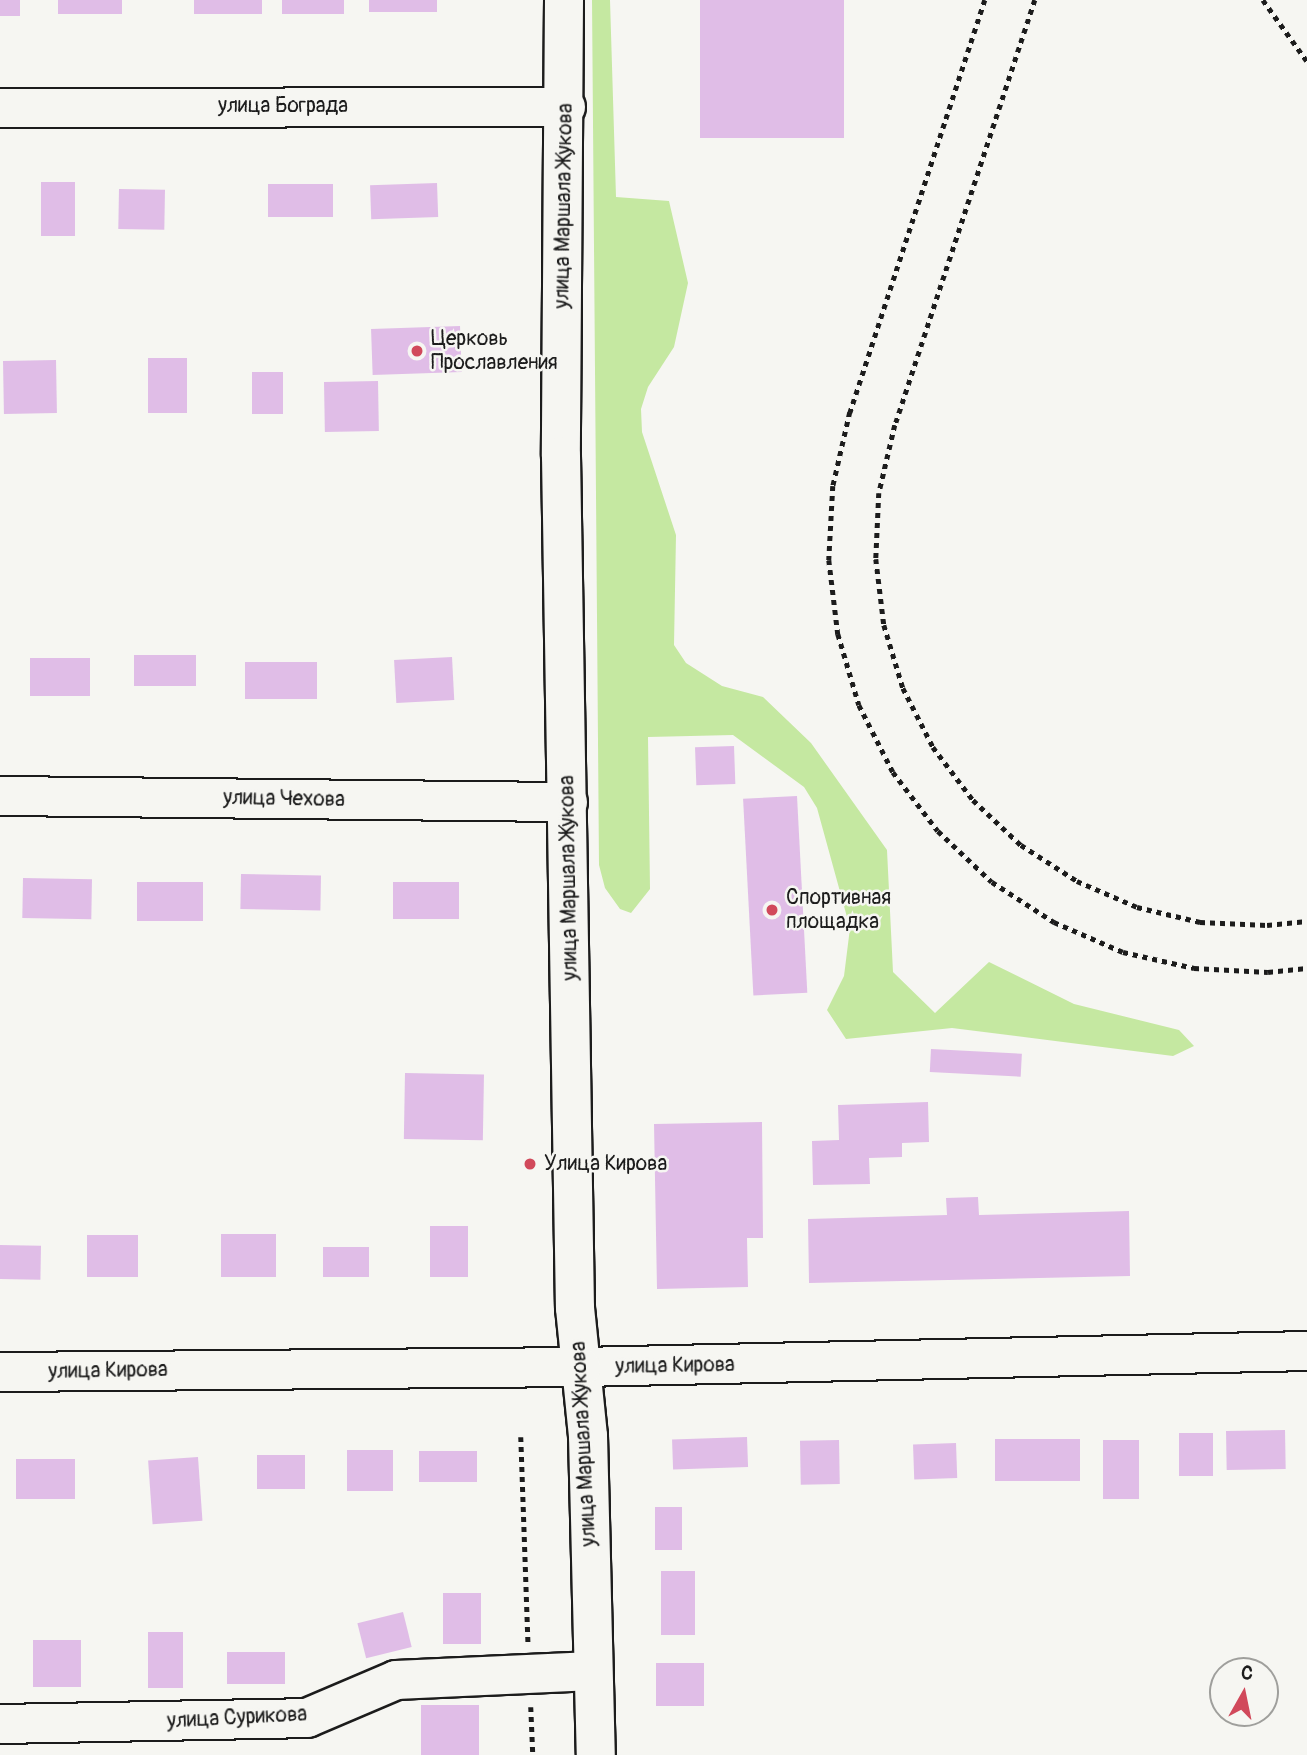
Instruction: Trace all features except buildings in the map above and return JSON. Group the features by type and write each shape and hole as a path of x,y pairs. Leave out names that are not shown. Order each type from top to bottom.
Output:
{"street":[{"name":"улица Маршала Жукова","path":"564,0 566,107 561,456 575,1308 581,1367 596,1755"},
{"name":"улица Бограда","path":"0,108 566,107"},
{"name":"улица Чехова","path":"0,796 568,802"},
{"name":"улица Кирова","path":"0,1372 581,1367 1307,1351"},
{"name":"улица Сурикова","path":"0,1724 307,1718 396,1680 593,1671"}],"path":[{"path":"985,0 850,412 833,486 829,560 836,622 859,705 893,772 938,831 992,882 1054,922 1123,952 1194,968 1268,972 1307,968"},
{"path":"1035,0 895,425 879,493 877,532 884,625 903,688 933,747 973,800 1021,845 1077,881 1137,907 1200,922 1267,925 1307,921"},
{"path":"1263,0 1307,61"},
{"path":"521,1437 533,1755"}],"green space":[{"path":"592,0 610,0 616,197 669,201 688,283 674,347 648,387 641,409 642,432 676,535 674,645 686,663 722,686 763,697 811,743 887,850 893,972 935,1013 989,962 1074,1004 1179,1030 1194,1046 1173,1056 952,1028 846,1039 827,1010 844,976 850,928 817,808 804,787 733,735 648,737 650,889 631,913 620,909 605,888 599,865"}],"place":[{"name":"Церковь Прославления","path":"417,351"},
{"name":"Спортивная площадка","path":"772,910"},
{"name":"Улица Кирова","path":"530,1164"}]}
